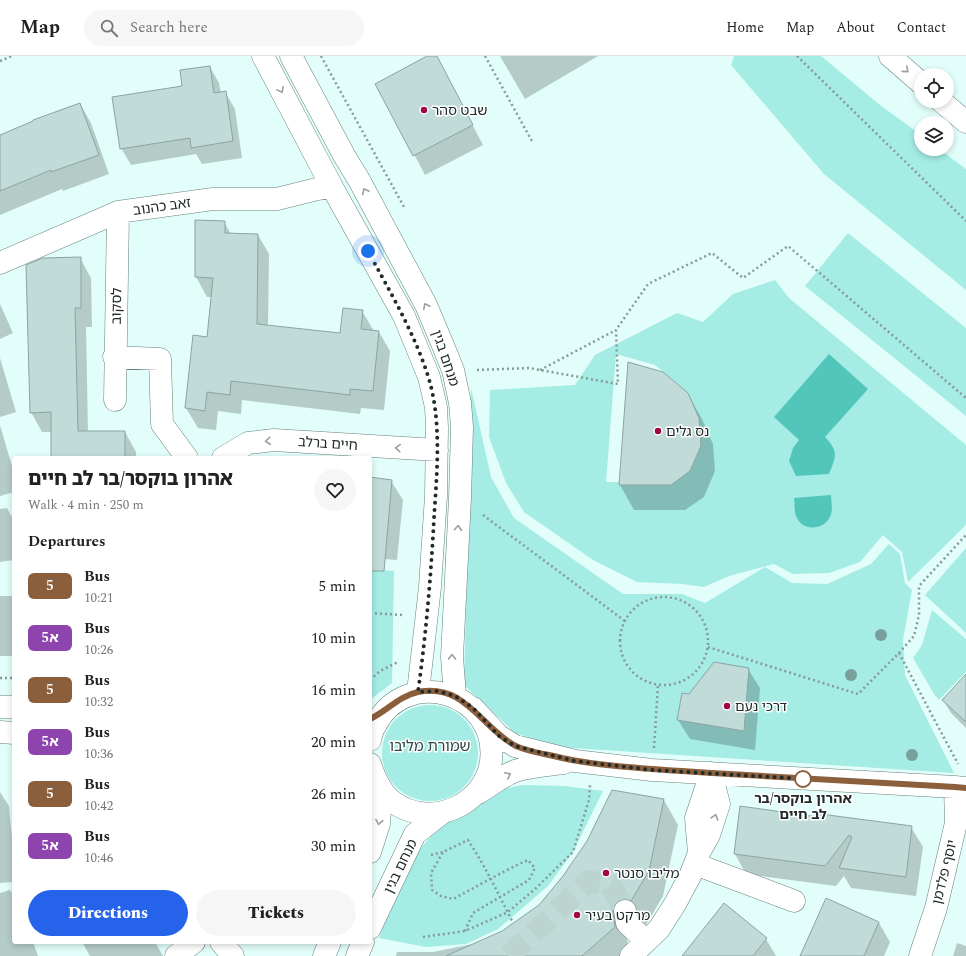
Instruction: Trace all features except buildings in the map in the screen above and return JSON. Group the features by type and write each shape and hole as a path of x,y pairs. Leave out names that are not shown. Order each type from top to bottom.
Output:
{"street":[{"name":"מנחם בגין","path":"262,56 332,187 404,316 429,377 436,407 436,496 430,587 418,692"},
{"name":"מנחם בגין","path":"291,56 426,305 452,370 460,403 462,428 452,657 455,696"},
{"path":"890,56 914,77"},
{"path":"949,108 966,122"},
{"name":"זאב כהנוב","path":"0,263 118,212 213,199 277,199 332,187"},
{"name":"לסקוב","path":"114,400 118,212"},
{"path":"114,357 160,359 162,424 186,456"},
{"name":"חיים ברלב","path":"227,456 248,443 274,440 437,450"},
{"path":"372,733 377,715 401,698 418,692 437,691 455,696 473,708 499,736 515,746 575,761 652,770 961,788"},
{"path":"0,707 12,708"},
{"path":"473,708 484,724 490,742 491,761 486,779 475,795"},
{"path":"0,732 12,733"},
{"path":"374,777 393,802 408,810 425,814 442,813 464,804 475,795 505,776 516,771 538,766 575,761"},
{"path":"625,911 627,923 643,949 675,904 709,835 719,804 711,773"},
{"path":"372,846 380,824 374,777"},
{"name":"יוסף פלדמן","path":"920,956 936,908 956,823 961,788"},
{"name":"מנחם בגין","path":"372,924 415,834 442,813"},
{"path":"697,858 794,901"},
{"path":"176,956 191,944"},
{"path":"223,944 233,956"},
{"path":"324,956 329,944"},
{"path":"357,956 362,944"}],"path":[{"path":"0,61 12,56"},
{"path":"321,56 404,207"},
{"path":"485,56 533,143"},
{"path":"797,56 966,221"},
{"path":"540,370 616,330 648,284 712,253 743,278 788,246 966,398"},
{"path":"452,370 529,368 618,384 616,330"},
{"path":"460,498 625,621"},
{"path":"708,647 858,694 914,636 919,615 919,586 966,535"},
{"path":"657,598 670,598 684,602 695,610 703,621 708,634 708,647 704,661 696,672 678,683 672,685 658,685 645,680 634,673 626,662 621,648 621,635 625,621 633,610 644,602 650,600 657,598"},
{"path":"372,613 406,616"},
{"path":"899,653 959,765"},
{"path":"0,678 12,678"},
{"path":"652,770 658,685"},
{"path":"423,937 465,931 508,912 535,889 573,852 589,800"},
{"path":"427,856 443,852 468,840 491,879 513,923"},
{"path":"443,852 431,873 432,890 441,896 453,899 528,860 535,868 529,880 501,898 473,913 465,931"}],"shaded area":[{"path":"734,56 821,56 880,105 914,130 914,156 948,156 966,169 966,290 824,174 731,65"},
{"path":"848,233 966,328 966,416 805,286"},
{"path":"775,280 789,298 966,445 966,525 908,582 902,552 883,535 860,562 829,573 793,574 774,564 729,576 704,587 682,584 637,582 593,560 524,512 506,483 489,437 490,390 575,385 595,355 677,313 703,322 733,294","holes":["616,354 655,365 680,386 691,412 662,482 606,482"]},
{"path":"829,354 868,389 825,437 833,447 835,454 829,474 796,476 789,461 793,448 799,440 774,417"},
{"path":"471,388 491,477 514,518 623,594 682,594 705,603 765,567 792,583 827,584 871,564 889,544 900,554 905,583 912,590 903,640 905,675 954,773 557,747 515,733 464,685"},
{"path":"831,495 832,512 829,519 825,523 820,526 809,527 803,525 799,521 795,514 794,498"},
{"path":"966,548 966,633 925,595"},
{"path":"372,569 394,571 392,683 372,698"},
{"path":"932,610 966,639 966,672 939,700 913,658 922,645"},
{"path":"430,705 448,709 464,719 474,735 478,753 474,771 464,787 448,797 430,801 412,797 396,787 386,771 382,753 386,735 396,719 412,709"},
{"path":"522,785 565,786 603,791 573,852 548,886 498,929 466,944 426,947 379,938 403,874 421,848 437,829 499,790"}],"tunnel":[{"path":"509,956 589,881 611,886 625,911"}],"bus line":[{"name":"5","path":"372,718 384,712 401,698 418,692 437,691 455,696 473,708 499,736 515,746 575,761 652,770 966,788"}],"place":[{"name":"שבט סהר","path":"424,110"},
{"name":"נס גלים","path":"658,431"},
{"name":"דרכי נעם","path":"727,706"},
{"name":"אהרון בוקסר/בר לב חיים","path":"803,779"},
{"name":"מליבו סנטר","path":"606,873"},
{"name":"מרקט בעיר","path":"577,915"}],"district":[{"name":"שמורת מליבו","path":"430,746"}],"route":[{"path":"368,251 404,316 420,352 429,377 436,407 436,496 430,587 423,660 418,692 437,691 455,696 473,708 499,736 515,746 575,761 652,770 806,779 803,779"}]}
